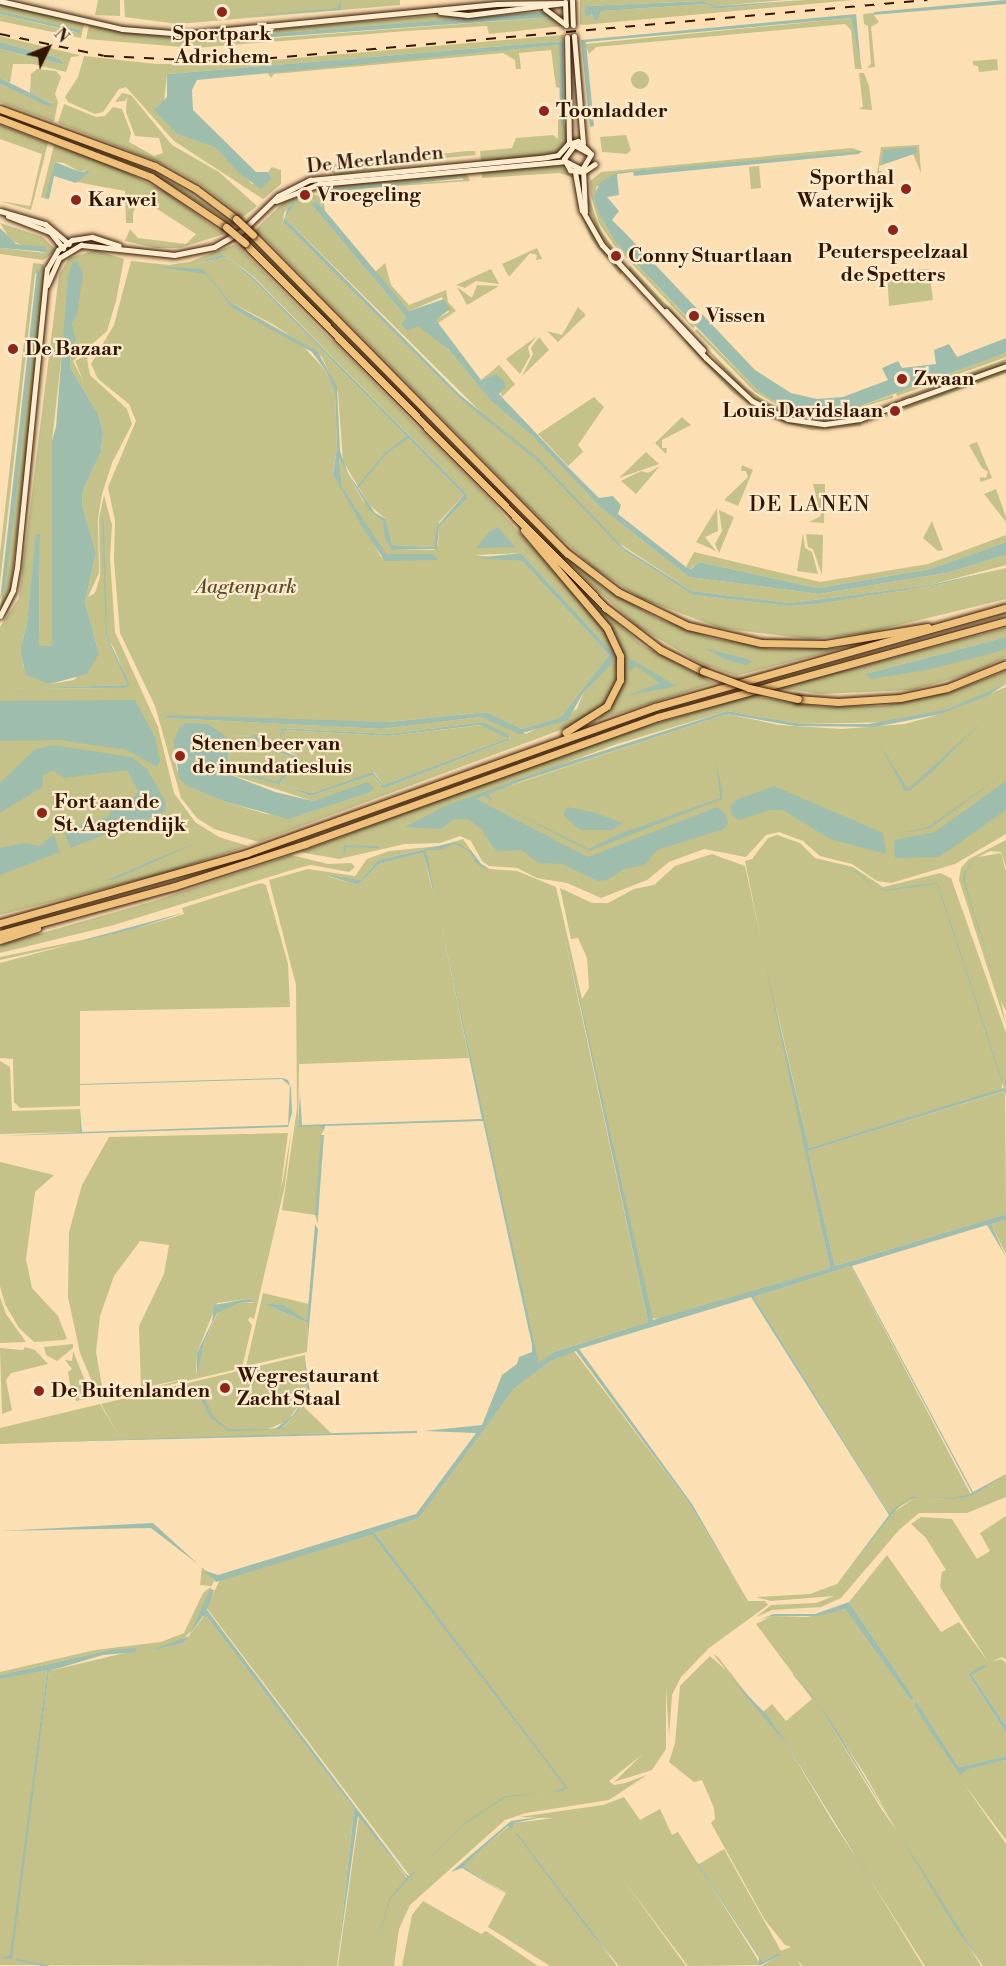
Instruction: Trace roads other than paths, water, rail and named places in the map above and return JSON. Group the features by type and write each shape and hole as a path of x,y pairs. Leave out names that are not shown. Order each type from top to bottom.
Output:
{"highway":[{"path":"0,109 155,166 196,189 236,219 567,553 629,598 714,634 786,645 849,642 951,624"},
{"path":"0,119 151,177 226,227 245,243 617,617 662,650 703,671 749,688 798,699 838,702 900,698 947,687 1006,664"},
{"path":"510,511 536,547 607,628 620,656 620,680 608,706 591,720 535,747"},
{"path":"0,923 247,853 535,747 694,696 1006,608"},
{"path":"0,934 51,921 305,844 658,717 1006,621"},
{"path":"0,940 51,921"}],"main road":[{"path":"0,1 103,25 161,33 567,1"},
{"path":"432,12 468,15 544,8 567,1"},
{"path":"567,1 572,13 573,25"},
{"path":"544,8 557,15 566,25 567,1"},
{"path":"574,36 583,143 591,154"},
{"path":"567,37 572,144 565,153 565,163 575,172 585,212 602,245 660,307 680,322 709,358 752,401 788,419 838,424 1006,366"},
{"path":"572,144 583,143"},
{"path":"572,144 591,154"},
{"name":"De Meerlanden","path":"269,205 293,187 323,177 561,154 572,144"},
{"path":"585,212 583,170 591,154"},
{"path":"565,163 583,170"},
{"name":"De Meerlanden","path":"269,205 316,184 565,163"},
{"path":"575,172 595,164"},
{"path":"0,616 14,590 46,285 53,267 67,247 97,244 180,255 230,239 269,205"},
{"path":"0,211 45,224 67,247"}],"waterway":[{"path":"358,487 386,453 407,438"},
{"path":"344,853 345,846 378,847"},
{"path":"17,1960 48,1966"}],"railway":[{"path":"0,34 104,56 227,62 927,0"}],"place":[{"name":"Sportpark Adrichem","path":"222,12"},
{"name":"Toonladder","path":"544,111"},
{"name":"Sporthal Waterwijk","path":"906,189"},
{"name":"Vroegeling","path":"305,195"},
{"name":"Karwei","path":"76,200"},
{"name":"Peuterspeelzaal de Spetters","path":"893,230"},
{"name":"Conny Stuartlaan","path":"616,256"},
{"name":"Vissen","path":"694,316"},
{"name":"De Bazaar","path":"13,349"},
{"name":"Zwaan","path":"902,379"},
{"name":"Louis Davidslaan","path":"895,411"},
{"name":"Stenen beer van de inundatiesluis","path":"180,756"},
{"name":"Fort aan de St. Aagtendijk","path":"42,813"},
{"name":"Wegrestaurant Zacht Staal","path":"225,1388"},
{"name":"De Buitenlanden","path":"39,1391"}],"district":[{"name":"DE LANEN","path":"810,505"}],"park label":[{"name":"Aagtenpark","path":"246,587"}]}
